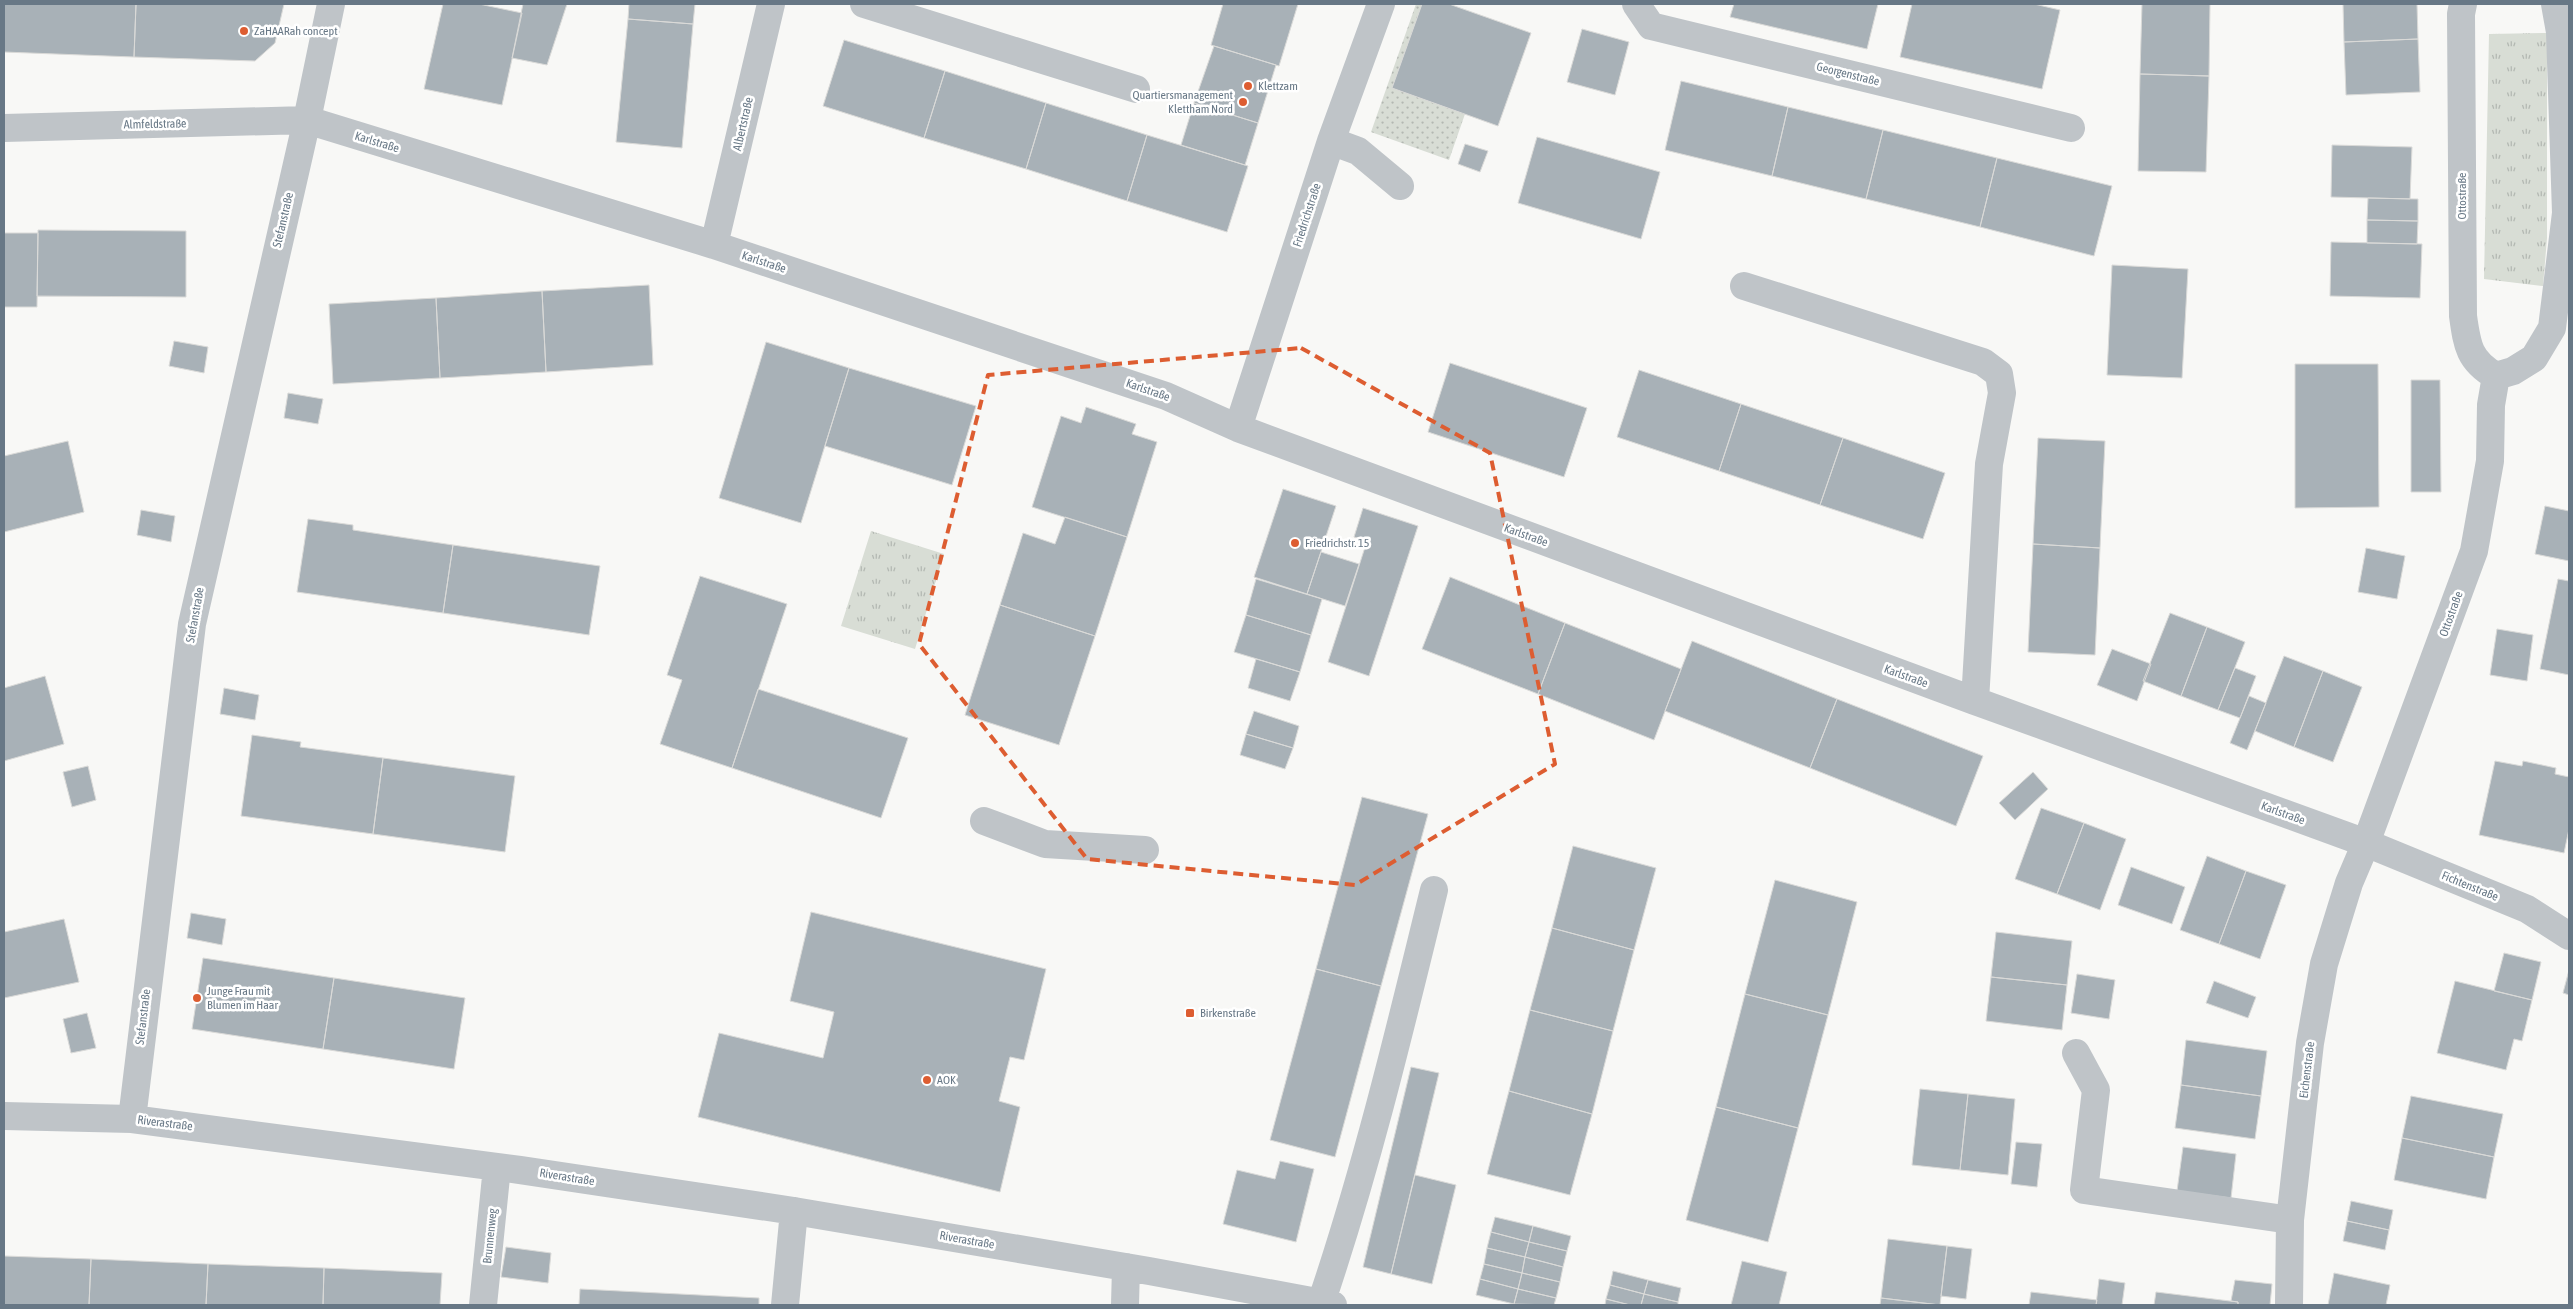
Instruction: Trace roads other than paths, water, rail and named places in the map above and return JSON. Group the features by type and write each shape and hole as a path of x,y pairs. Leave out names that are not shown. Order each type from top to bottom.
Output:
{"street":[{"name":"Stefanstraße","path":"132,1119 192,624 307,120 331,4"},
{"name":"Albertstraße","path":"714,245 772,4"},
{"path":"864,4 1136,89"},
{"name":"Friedrichstraße","path":"1238,428 1331,141 1381,4"},
{"name":"Georgenstraße","path":"1636,4 1651,26 2071,128"},
{"name":"Ottostraße","path":"2366,844 2474,551 2490,461 2491,405 2496,376 2482,368 2468,349 2463,316 2461,14 2464,4"},
{"path":"2496,376 2513,371 2534,358 2552,328 2566,214 2560,32 2554,4"},
{"name":"Almfeldstraße","path":"4,128 307,120"},
{"name":"Karlstraße","path":"307,120 714,245 1166,396 1238,428 2366,844"},
{"path":"1331,141 1358,151 1400,186"},
{"path":"1744,286 1983,362 1998,374 2002,393 1988,464 1975,701"},
{"path":"984,821 1045,844 1145,850"},
{"name":"Fichtenstraße","path":"2366,844 2527,909 2569,936"},
{"name":"Eichenstraße","path":"2289,1305 2290,1220 2310,1043 2324,964 2349,883 2366,844"},
{"path":"1125,1305 1126,1267 1327,1304 1393,1060 1434,890"},
{"path":"2076,1053 2096,1090 2084,1190 2290,1220"},
{"name":"Riverastraße","path":"4,1116 132,1119 497,1167 794,1211 1126,1267"},
{"name":"Brunnenweg","path":"483,1305 497,1167"},
{"path":"785,1305 794,1211"}],"place":[{"name":"ZaHAARah concept","path":"244,31"},
{"name":"Klettzam","path":"1248,86"},
{"name":"Quartiersmanagement Klettham Nord","path":"1243,102"},
{"name":"Friedrichstr. 15","path":"1295,543"},
{"name":"Junge Frau mit Blumen im Haar","path":"197,998"},
{"name":"Birkenstraße","path":"1190,1013"},
{"name":"AOK","path":"927,1080"}]}
